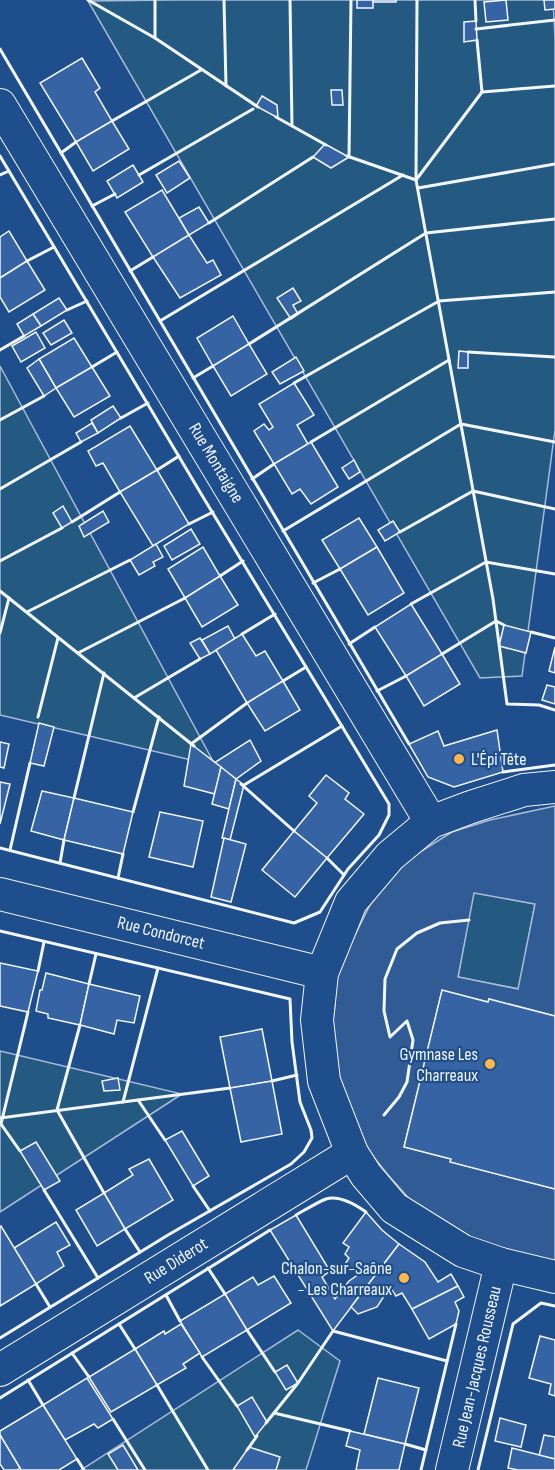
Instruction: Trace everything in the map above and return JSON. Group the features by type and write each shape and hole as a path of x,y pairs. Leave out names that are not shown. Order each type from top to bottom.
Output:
{"street":[{"name":"Rue Montaigne","path":"0,105 431,822"},
{"path":"555,787 524,790 431,822 390,856 351,903 322,973 317,1020 324,1081 352,1153 366,1175 394,1208 463,1251 501,1264 555,1277"},
{"name":"Rue Condorcet","path":"0,894 322,973"},
{"name":"Rue Diderot","path":"0,1370 352,1153"},
{"name":"Rue Jean-Jacques Rousseau","path":"452,1470 501,1264"}],"shaded area":[{"path":"553,0 555,39 555,430 522,676 480,678 88,1"},
{"path":"0,366 214,763 221,767 0,715"},
{"path":"555,806 555,1016 489,999 488,1002 442,991 404,1147 451,1159 451,1162 555,1189 555,1262 467,1239 413,1203 363,1144 342,1087 331,1036 336,981 344,957 370,905 404,862 452,832 490,820","holes":["474,893 535,904 518,989 458,977"]},
{"path":"473,892 535,904 519,989 458,977"},
{"path":"0,1051 182,1094 0,1212"},
{"path":"298,1330 340,1361 306,1470 81,1470"}],"building":[{"path":"357,0 373,0 373,8 357,8"},
{"path":"373,0 396,0 396,2 373,2"},
{"path":"506,0 508,20 486,22 484,2"},
{"path":"544,0 555,0 555,9 545,10"},
{"path":"476,21 477,40 464,42 464,22"},
{"path":"82,58 100,88 95,92 112,121 76,142 40,83"},
{"path":"331,90 342,90 343,105 332,105"},
{"path":"262,96 277,105 278,118 256,106"},
{"path":"112,121 129,149 93,171 76,142"},
{"path":"325,144 349,157 331,168 313,157"},
{"path":"179,161 190,178 167,193 156,175"},
{"path":"133,165 143,182 117,198 107,181"},
{"path":"162,190 189,235 153,257 125,212"},
{"path":"199,207 209,223 189,235 179,218"},
{"path":"9,231 27,261 0,278 0,237"},
{"path":"189,235 207,263 213,260 221,275 180,298 153,257"},
{"path":"27,261 45,290 9,312 0,297 0,278"},
{"path":"293,288 301,301 293,305 298,314 291,319 277,298"},
{"path":"59,298 67,310 41,326 33,314"},
{"path":"33,314 41,326 24,336 17,324"},
{"path":"233,316 249,344 213,366 197,338"},
{"path":"64,320 72,333 51,345 43,333"},
{"path":"36,332 45,348 21,362 12,346"},
{"path":"74,338 92,367 56,388 39,359"},
{"path":"249,344 267,374 231,396 213,366"},
{"path":"459,351 468,352 468,368 458,368"},
{"path":"296,357 304,371 280,384 272,372"},
{"path":"39,359 56,388 44,396 27,368"},
{"path":"92,367 110,396 74,417 56,388"},
{"path":"294,383 314,415 297,425 308,444 274,464 254,431 264,424 269,430 273,427 259,404"},
{"path":"113,406 121,418 98,433 91,420"},
{"path":"92,423 98,433 81,442 76,433"},
{"path":"130,426 157,470 120,492 103,463 96,466 88,451"},
{"path":"311,442 338,487 311,504 300,489 292,494 274,464"},
{"path":"354,460 360,472 349,479 342,468"},
{"path":"157,470 189,524 153,546 120,492"},
{"path":"63,506 72,522 62,528 53,513"},
{"path":"103,511 109,522 84,537 79,526"},
{"path":"359,518 377,547 340,569 322,540"},
{"path":"393,521 400,532 385,541 378,530"},
{"path":"191,529 200,544 172,560 164,546"},
{"path":"156,544 163,557 153,562 155,566 139,575 130,560"},
{"path":"203,547 220,576 185,598 168,569"},
{"path":"377,547 404,593 368,615 340,569"},
{"path":"220,576 238,605 202,627 185,598"},
{"path":"411,604 442,654 406,676 375,627"},
{"path":"504,625 531,632 526,653 499,646"},
{"path":"228,626 235,639 210,654 202,640"},
{"path":"242,634 256,656 265,651 283,681 247,703 216,650"},
{"path":"200,638 210,654 200,659 190,643"},
{"path":"555,647 555,673 549,671"},
{"path":"442,654 460,684 424,706 406,676"},
{"path":"283,681 300,710 265,731 247,703"},
{"path":"547,685 555,687 555,704 542,700"},
{"path":"39,723 54,727 44,766 30,763"},
{"name":"L'Épi Tête","path":"497,730 503,772 454,787 428,777 409,744 438,731 444,746"},
{"path":"250,740 261,761 236,779 214,763"},
{"path":"0,742 9,744 4,768 0,767"},
{"path":"191,744 221,767 215,794 184,786"},
{"path":"221,767 236,779 229,809 212,804"},
{"path":"326,775 349,793 345,799 364,814 327,858 294,831 317,803 309,796"},
{"path":"236,779 244,785 230,840 222,838"},
{"path":"0,782 10,784 0,824"},
{"path":"42,791 74,798 64,840 31,831"},
{"path":"74,798 133,812 123,854 64,840"},
{"path":"160,812 203,821 193,867 149,857"},
{"path":"294,831 327,858 295,897 262,870"},
{"path":"224,838 246,844 231,902 211,897"},
{"path":"0,963 38,971 28,1012 0,1006"},
{"path":"46,973 89,984 80,1025 48,1018 48,1014 36,1011"},
{"path":"89,984 140,996 134,1023 117,1020 114,1034 80,1025"},
{"name":"Gymnase Les Charreaux","path":"442,990 555,1016 555,1189 450,1162 451,1159 404,1147"},
{"path":"262,1029 272,1081 230,1088 220,1037"},
{"path":"118,1078 120,1090 104,1091 102,1081"},
{"path":"272,1081 282,1134 241,1142 230,1088"},
{"path":"182,1131 209,1176 193,1186 165,1140"},
{"path":"36,1142 60,1181 44,1190 20,1151"},
{"path":"149,1159 173,1200 125,1229 104,1193 133,1175 129,1169"},
{"path":"104,1193 125,1229 97,1246 76,1210"},
{"path":"366,1212 399,1244 333,1331 270,1230 296,1215 330,1271 322,1277 335,1299 349,1281 359,1274 345,1264 349,1258 345,1254 349,1247 343,1243"},
{"path":"56,1222 70,1245 57,1252 64,1266 36,1284 14,1248"},
{"path":"0,1227 36,1284 0,1306"},
{"name":"Chalon-sur-Saône - Les Charreaux","path":"399,1244 425,1262 438,1282 451,1274 458,1286 412,1309 402,1293 396,1296 390,1287 377,1307 358,1314 351,1307"},
{"path":"274,1276 291,1303 247,1330 225,1294 253,1277 258,1285"},
{"path":"458,1286 464,1297 455,1302 459,1311 456,1324 429,1339 412,1309"},
{"path":"225,1294 247,1330 202,1357 180,1321"},
{"path":"181,1324 200,1353 183,1364 186,1368 157,1385 135,1349 164,1331 165,1334"},
{"path":"540,1336 555,1340 555,1396 549,1394 551,1384 529,1378"},
{"path":"135,1349 157,1385 111,1412 89,1377"},
{"path":"287,1365 298,1383 286,1390 275,1372"},
{"path":"87,1378 113,1419 98,1428 94,1424 65,1440 43,1405"},
{"path":"378,1378 419,1388 405,1444 364,1434"},
{"path":"252,1397 267,1422 255,1437 237,1406"},
{"path":"43,1405 77,1459 59,1470 21,1470 0,1435 0,1431"},
{"path":"500,1418 526,1425 521,1447 495,1441"},
{"path":"350,1431 405,1444 399,1470 356,1470 360,1450 346,1446"},
{"path":"0,1435 20,1468 17,1470 4,1470 0,1464"},
{"path":"544,1435 555,1437 555,1459 539,1456"},
{"path":"123,1445 138,1470 118,1470 108,1454"},
{"path":"249,1447 280,1457 276,1470 233,1470"},
{"path":"512,1448 555,1459 555,1470 508,1468"}],"wall":[{"path":"88,0 155,38 258,107"},
{"path":"155,0 155,38"},
{"path":"224,0 226,86"},
{"path":"290,0 292,126"},
{"path":"349,157 351,0"},
{"path":"416,180 417,0"},
{"path":"475,0 476,21"},
{"path":"476,29 555,20"},
{"path":"416,180 482,92 477,40"},
{"path":"0,49 409,744"},
{"path":"112,121 201,70"},
{"path":"482,92 555,86"},
{"path":"139,175 253,109"},
{"path":"276,117 326,145"},
{"path":"61,153 76,142"},
{"path":"0,156 389,804 389,815 379,835 348,869 320,912 294,923 0,848"},
{"path":"347,156 416,180 493,599 507,704 539,705 555,710"},
{"path":"209,223 313,157"},
{"path":"418,188 555,164"},
{"path":"0,175 9,171"},
{"path":"160,321 403,175"},
{"path":"92,206 115,194"},
{"path":"249,344 426,233 555,219"},
{"path":"27,261 54,247"},
{"path":"130,271 153,257"},
{"path":"294,383 439,301 555,292"},
{"path":"67,310 87,301"},
{"path":"0,350 24,336"},
{"path":"92,367 117,352"},
{"path":"468,352 555,357"},
{"path":"311,442 449,360"},
{"path":"193,378 213,366"},
{"path":"0,420 44,396"},
{"path":"121,418 148,403"},
{"path":"283,531 461,424 555,442"},
{"path":"0,489 81,442"},
{"path":"157,470 179,456"},
{"path":"252,479 274,464"},
{"path":"400,532 473,491 555,509"},
{"path":"72,522 120,492"},
{"path":"189,524 213,512"},
{"path":"0,561 62,528"},
{"path":"27,612 130,560"},
{"path":"220,576 243,561"},
{"path":"411,604 486,562 555,574"},
{"path":"313,583 340,569"},
{"path":"0,591 194,746"},
{"path":"0,633 9,598"},
{"path":"78,653 185,598"},
{"path":"242,634 275,614"},
{"path":"442,654 496,621 504,625"},
{"path":"349,644 375,627"},
{"path":"531,632 555,638"},
{"path":"38,717 58,638"},
{"path":"134,698 200,659"},
{"path":"283,681 306,667"},
{"path":"74,798 104,673"},
{"path":"377,691 406,676"},
{"path":"191,744 247,703"},
{"path":"133,812 159,717"},
{"path":"244,785 342,726"},
{"path":"10,850 30,763"},
{"path":"503,772 555,765"},
{"path":"241,784 294,831"},
{"path":"60,863 64,840"},
{"path":"118,878 123,854"},
{"path":"327,858 344,875"},
{"path":"384,1115 399,1097 407,1082 413,1040 407,1021 390,1037 384,1011 385,979 397,949 417,933 440,923 469,920"},
{"path":"0,931 290,999 292,1042 300,1102 312,1138 304,1152 291,1164 168,1235 0,1338"},
{"path":"38,971 44,942"},
{"path":"89,984 96,954"},
{"path":"123,1102 158,968"},
{"path":"20,1151 1,1124 28,1012"},
{"path":"80,1025 57,1110 104,1193"},
{"path":"272,1081 297,1075"},
{"path":"0,1118 230,1088"},
{"path":"138,1100 165,1140"},
{"path":"193,1186 210,1211"},
{"path":"44,1190 98,1278"},
{"path":"296,1215 318,1202 331,1198 347,1201 366,1212"},
{"path":"125,1229 140,1252"},
{"path":"0,1398 270,1230"},
{"path":"208,1268 225,1294"},
{"path":"36,1284 50,1307"},
{"path":"166,1295 180,1321"},
{"path":"478,1470 513,1324 541,1303 555,1306"},
{"path":"119,1324 135,1349"},
{"path":"421,1470 456,1324"},
{"path":"247,1330 275,1372"},
{"path":"266,1423 298,1383 333,1331 447,1361"},
{"path":"72,1353 89,1377"},
{"path":"202,1357 237,1406"},
{"path":"28,1380 43,1405"},
{"path":"157,1385 208,1470"},
{"path":"274,1413 350,1431"},
{"path":"113,1419 145,1470"},
{"path":"247,1450 257,1436"},
{"path":"405,1444 426,1450"},
{"path":"77,1459 84,1470"}],"place":[{"name":"L'Épi Tête","path":"459,759"},
{"name":"Gymnase Les Charreaux","path":"490,1064"},
{"name":"Chalon-sur-Saône - Les Charreaux","path":"404,1278"}]}
